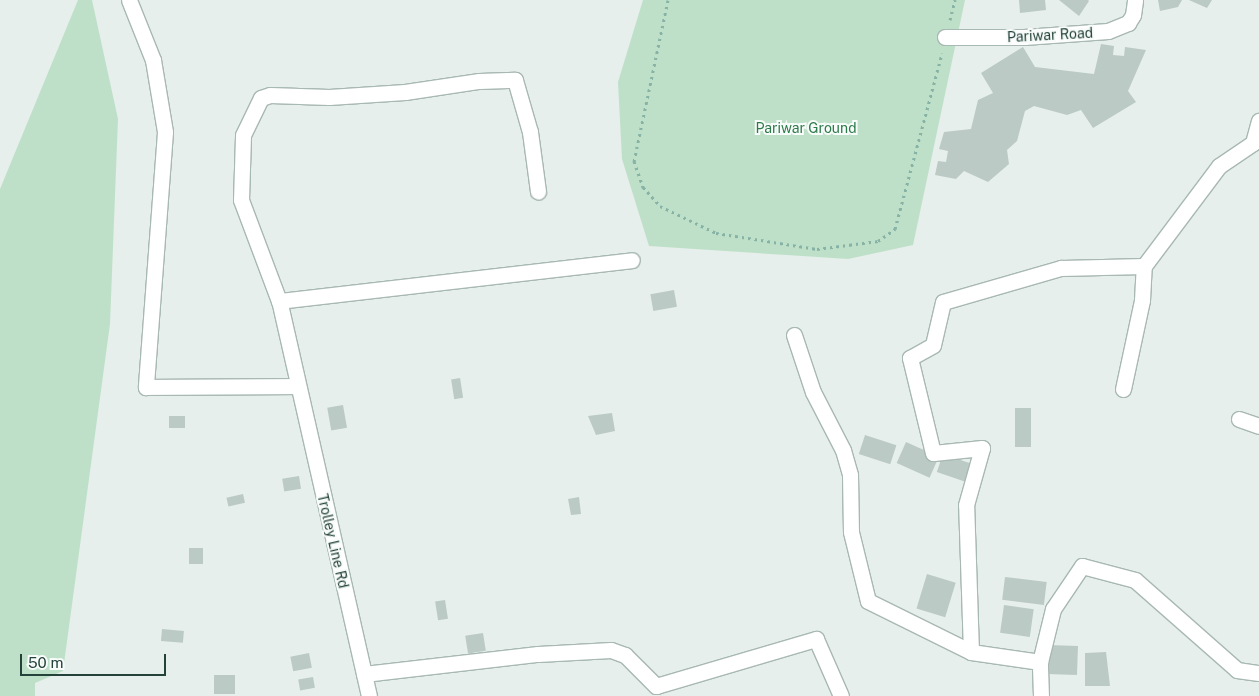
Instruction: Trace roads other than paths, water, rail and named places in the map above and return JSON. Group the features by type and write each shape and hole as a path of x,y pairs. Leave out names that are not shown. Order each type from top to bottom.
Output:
{"street":[{"path":"129,0 153,60 165,132 146,387 296,386"},
{"name":"Pariwar Road","path":"945,37 1024,37 1108,31 1128,23 1133,15 1135,0"},
{"name":"Trolley Line Rd","path":"369,696 296,386 279,301 241,200 243,136 261,98 329,97 406,92 479,81 515,80 530,132 538,191"},
{"path":"1122,389 1142,300 1144,266 1220,166 1253,144 1259,121"},
{"path":"279,301 632,260"},
{"path":"971,652 966,505 982,448 933,453 910,358 933,345 944,302 1061,268 1144,266"},
{"path":"794,335 813,392 843,450 850,476 851,532 868,601 971,652 1040,662"},
{"path":"1239,419 1259,426"},
{"path":"1041,696 1040,662 1053,609 1082,566 1135,580 1237,670 1259,673"},
{"path":"364,674 538,654 611,650 625,655 656,686 816,639 841,696"}],"park label":[{"name":"Pariwar Ground","path":"806,128"}]}
